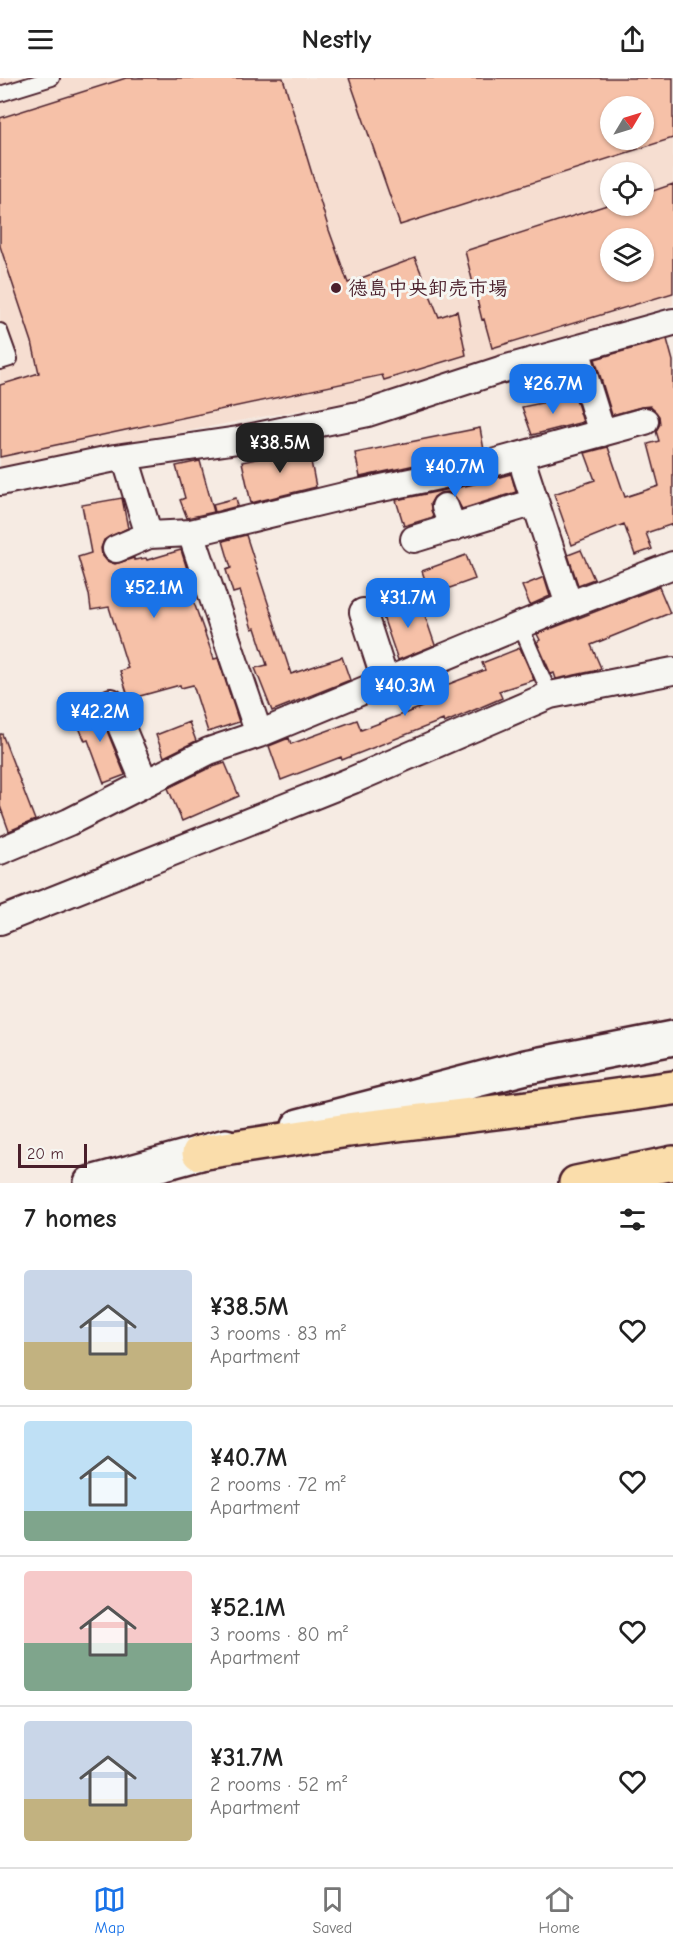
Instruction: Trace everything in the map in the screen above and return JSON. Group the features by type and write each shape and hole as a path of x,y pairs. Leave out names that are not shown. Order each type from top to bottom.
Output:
{"highway":[{"path":"199,1154 348,1130 673,1088"},
{"path":"576,1183 673,1163"}],"street":[{"path":"0,482 125,457 238,440 368,413 500,370 673,322"},
{"path":"576,349 602,433"},
{"path":"116,549 149,535 191,533 348,495 467,470 645,421"},
{"path":"125,457 149,535"},
{"path":"525,471 569,605"},
{"path":"414,539 449,517 535,502"},
{"path":"191,533 259,734"},
{"path":"0,851 69,822 209,751 259,734 520,625 673,565"},
{"path":"363,612 386,680"},
{"path":"0,921 353,780 550,695 673,671"},
{"path":"111,702 145,783"},
{"path":"91,1183 526,1067 673,1038"}],"lane":[{"path":"0,94 52,78"},
{"path":"0,331 10,359 0,362"},
{"path":"520,625 550,695"}],"shaded area":[{"name":"徳島中央卸売市場","path":"0,78 673,78 673,305 439,375 373,398 249,419 0,468"}],"building":[{"path":"126,78 283,78 329,230 348,283 415,258 439,317 457,311 466,355 384,380 382,375 0,457 0,385 39,373 32,342 0,246 0,118"},
{"path":"349,78 673,78 673,138 654,144 654,96 600,96 600,150 635,150 400,225"},
{"path":"673,184 673,293 492,348 484,319 482,320 465,251 600,207 600,216 654,216 654,191"},
{"path":"667,339 673,361 673,524 646,533 652,549 635,555 624,524 572,545 554,494 595,480 585,453 608,447 625,497 659,486 648,444 659,441 656,431 660,424 659,416 650,406 612,415 595,359"},
{"path":"575,396 583,422 532,435 522,407"},
{"path":"480,428 484,450 360,477 355,453"},
{"path":"307,441 316,487 251,503 242,462 288,452 287,445"},
{"path":"200,461 214,512 187,518 180,500 185,498 176,466"},
{"path":"511,474 516,492 462,509 454,495 448,492 440,493 430,504 433,517 404,526 396,500"},
{"path":"122,498 128,528 104,540 101,548 102,555 107,561 115,564 134,558 134,560 146,558 147,560 181,550 195,600 193,600 214,659 218,658 239,722 208,732 193,685 181,688 180,685 129,699 120,671 128,668 109,607 91,610 89,594 78,557 91,553 82,505"},
{"path":"236,498 238,506 215,512 213,504"},
{"path":"246,535 291,674 342,657 350,680 272,711 255,668 267,665 255,628 252,629 240,591 233,593 226,570 231,568 223,541"},
{"path":"581,550 594,579 578,585 568,555"},
{"path":"466,555 475,579 430,595 422,571"},
{"path":"544,577 550,596 530,605 522,586"},
{"path":"659,587 670,613 591,645 601,668 556,679 554,673 551,674 537,642 540,640 537,634"},
{"path":"419,598 435,645 398,660 381,611"},
{"path":"520,648 534,680 499,691 502,698 444,723 443,720 342,760 341,757 281,780 269,746 289,738 291,744 357,720 361,730 422,707 418,696 485,670 482,663"},
{"path":"97,706 125,775 104,783 88,740 85,741 73,714"},
{"path":"189,722 196,741 164,757 156,735"},
{"path":"0,734 2,734 35,820 9,831 0,806"},
{"path":"225,763 239,796 182,821 168,788"}],"place":[{"name":"徳島中央卸売市場","path":"336,288"}]}
